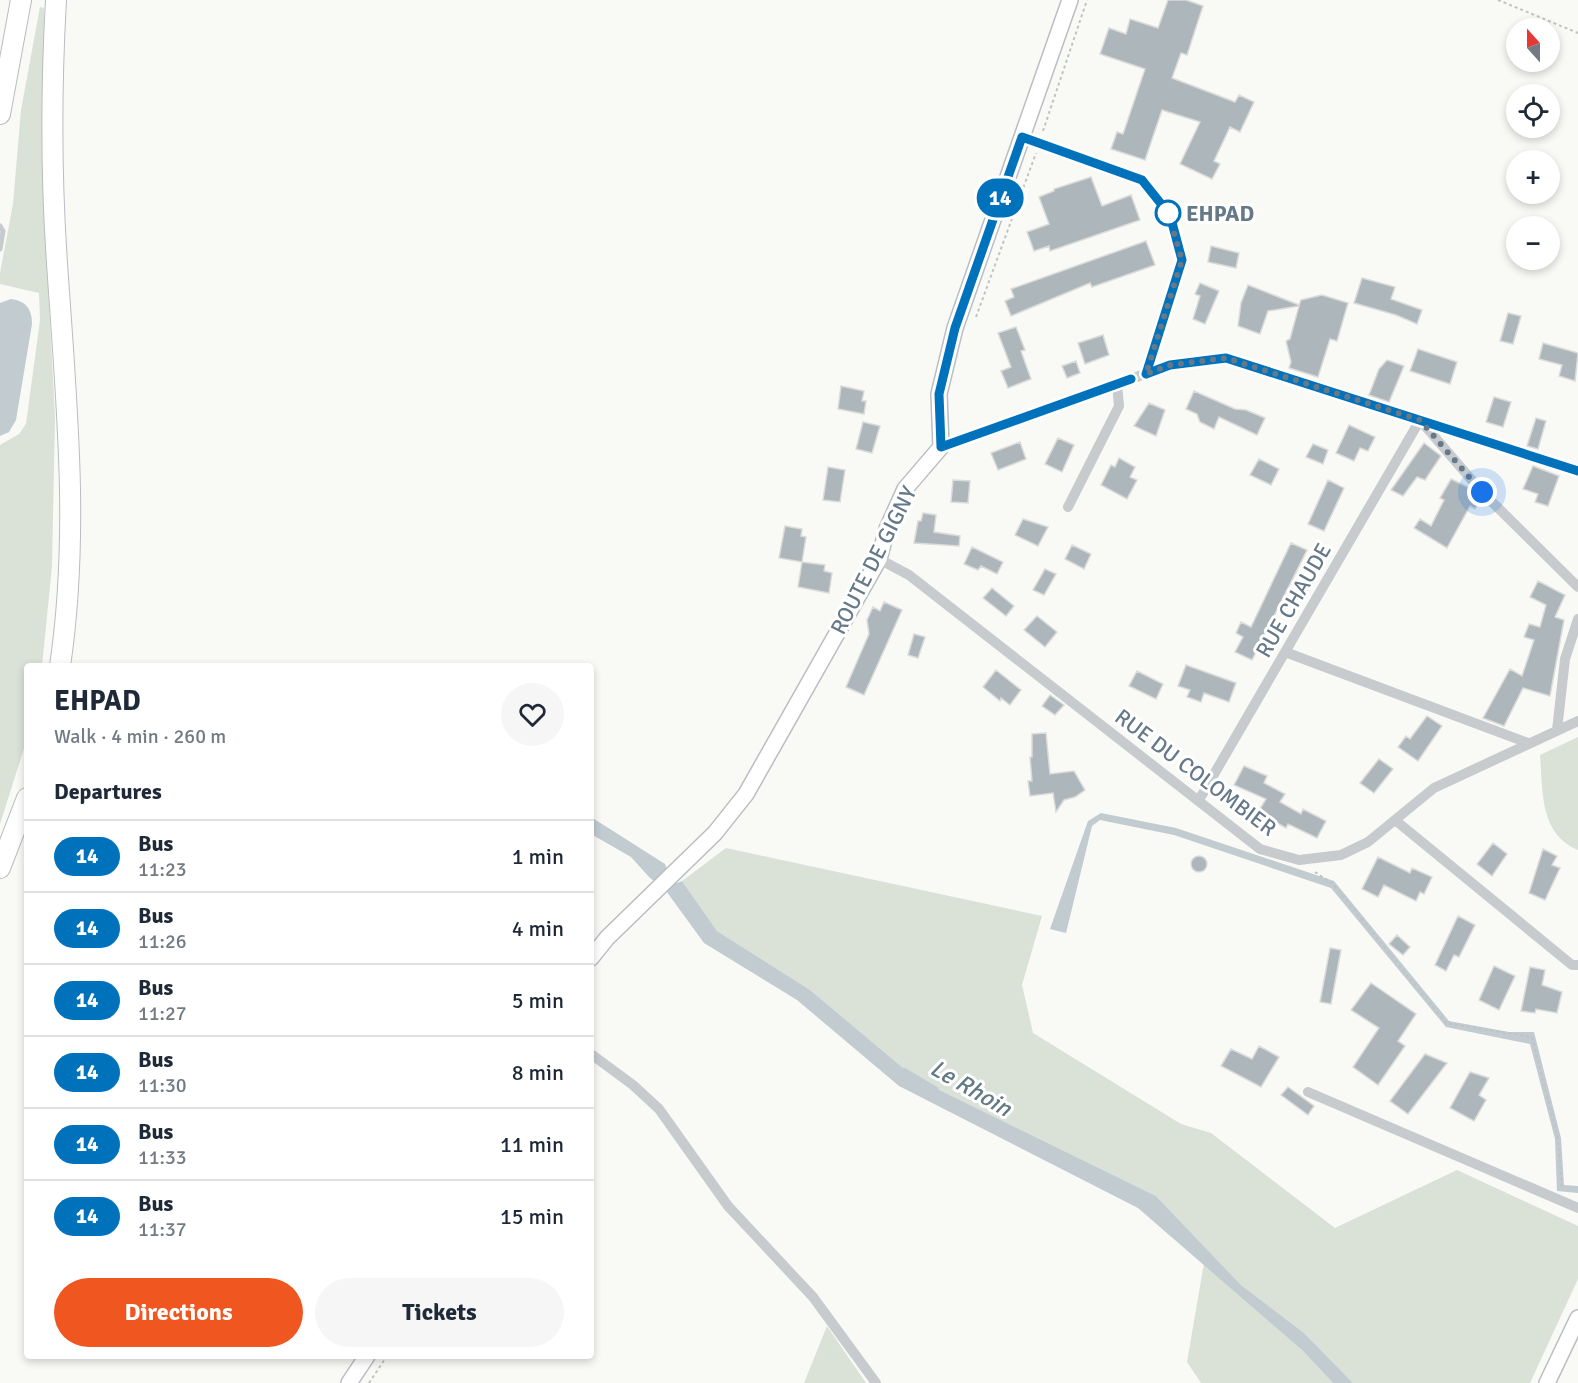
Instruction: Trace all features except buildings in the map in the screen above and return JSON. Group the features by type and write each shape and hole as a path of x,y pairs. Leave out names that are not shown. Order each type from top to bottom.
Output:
{"highway":[{"path":"0,114 21,0"},
{"path":"56,0 52,88 54,201 72,499 70,582 60,663"},
{"path":"0,868 24,806"}],"street":[{"path":"1070,0 955,328 939,394 941,447 1170,365 1226,358 1578,471"},
{"path":"1022,137 1142,180 1170,215 1182,260 1146,374"},
{"path":"1068,507 1119,406 1117,384"},
{"path":"1420,420 1482,492 1578,587"},
{"name":"RUE CHAUDE","path":"1199,800 1420,420"},
{"name":"ROUTE DE GIGNY","path":"594,954 607,938 715,832 746,794 879,559 887,529 904,489 941,447"},
{"name":"RUE DU COLOMBIER","path":"879,559 909,575 1260,849 1299,860 1341,855 1368,842 1434,788 1578,721"},
{"path":"1557,730 1565,659 1578,619"},
{"path":"1285,652 1528,743"},
{"path":"1395,820 1572,965 1578,965"},
{"path":"594,1056 633,1085 659,1109 728,1206 813,1297 876,1383"},
{"path":"1308,1092 1578,1208"},
{"path":"1547,1383 1578,1318"},
{"path":"349,1383 365,1359"}],"lane":[{"path":"0,226 3,231 0,249"}],"path":[{"path":"975,318 1039,143 1087,0"},
{"path":"1498,0 1578,33"},
{"path":"1299,860 1333,884 1446,1023 1532,1037 1558,1138 1563,1202"},
{"path":"369,1383 385,1359"}],"shaded area":[{"path":"40,7 44,8 43,194 55,416 52,566 42,663 24,663 24,748 0,824 0,445 19,434 26,424 40,320 39,293 0,284 13,204 21,110"},
{"path":"11,299 27,307 31,314 32,324 16,420 9,432 0,436 0,303"},
{"path":"1578,737 1578,850 1565,843 1550,822 1543,796 1540,755"},
{"path":"1101,813 1176,828 1334,881 1449,1021 1509,1032 1534,1032 1561,1138 1564,1185 1578,1186 1578,1193 1557,1191 1555,1139 1530,1044 1446,1027 1331,888 1174,835 1100,820 1092,826 1066,933 1050,929 1088,821"},
{"path":"594,819 665,864 667,870 654,881 631,857 594,836"},
{"path":"726,848 1042,916 1022,985 1033,1033 1181,1124 1211,1133 1335,1228 1457,1170 1578,1226 1578,1279 1530,1383 1353,1383 1304,1333 1241,1285 1156,1196 915,1078 810,990 717,931 682,881"},
{"path":"682,881 717,931 810,990 915,1078 1156,1196 1241,1285 1304,1333 1353,1383 1333,1383 1302,1350 1138,1208 899,1086 797,1000 704,943 664,888"},
{"path":"1204,1263 1302,1350 1333,1383 1201,1383 1187,1362"},
{"path":"827,1326 866,1383 804,1383"}],"waterway":[{"name":"Le Rhoin","path":"904,1070 936,1089"}],"bus line":[{"name":"14","path":"1131,379 941,447 939,394 955,328 1022,137 1142,180 1170,215 1182,260 1146,374 1170,365 1226,358 1578,471"}],"place":[{"name":"EHPAD","path":"1168,213"}],"route":[{"path":"1168,213 1182,260 1146,374 1170,365 1226,358 1420,420 1482,492"}]}
